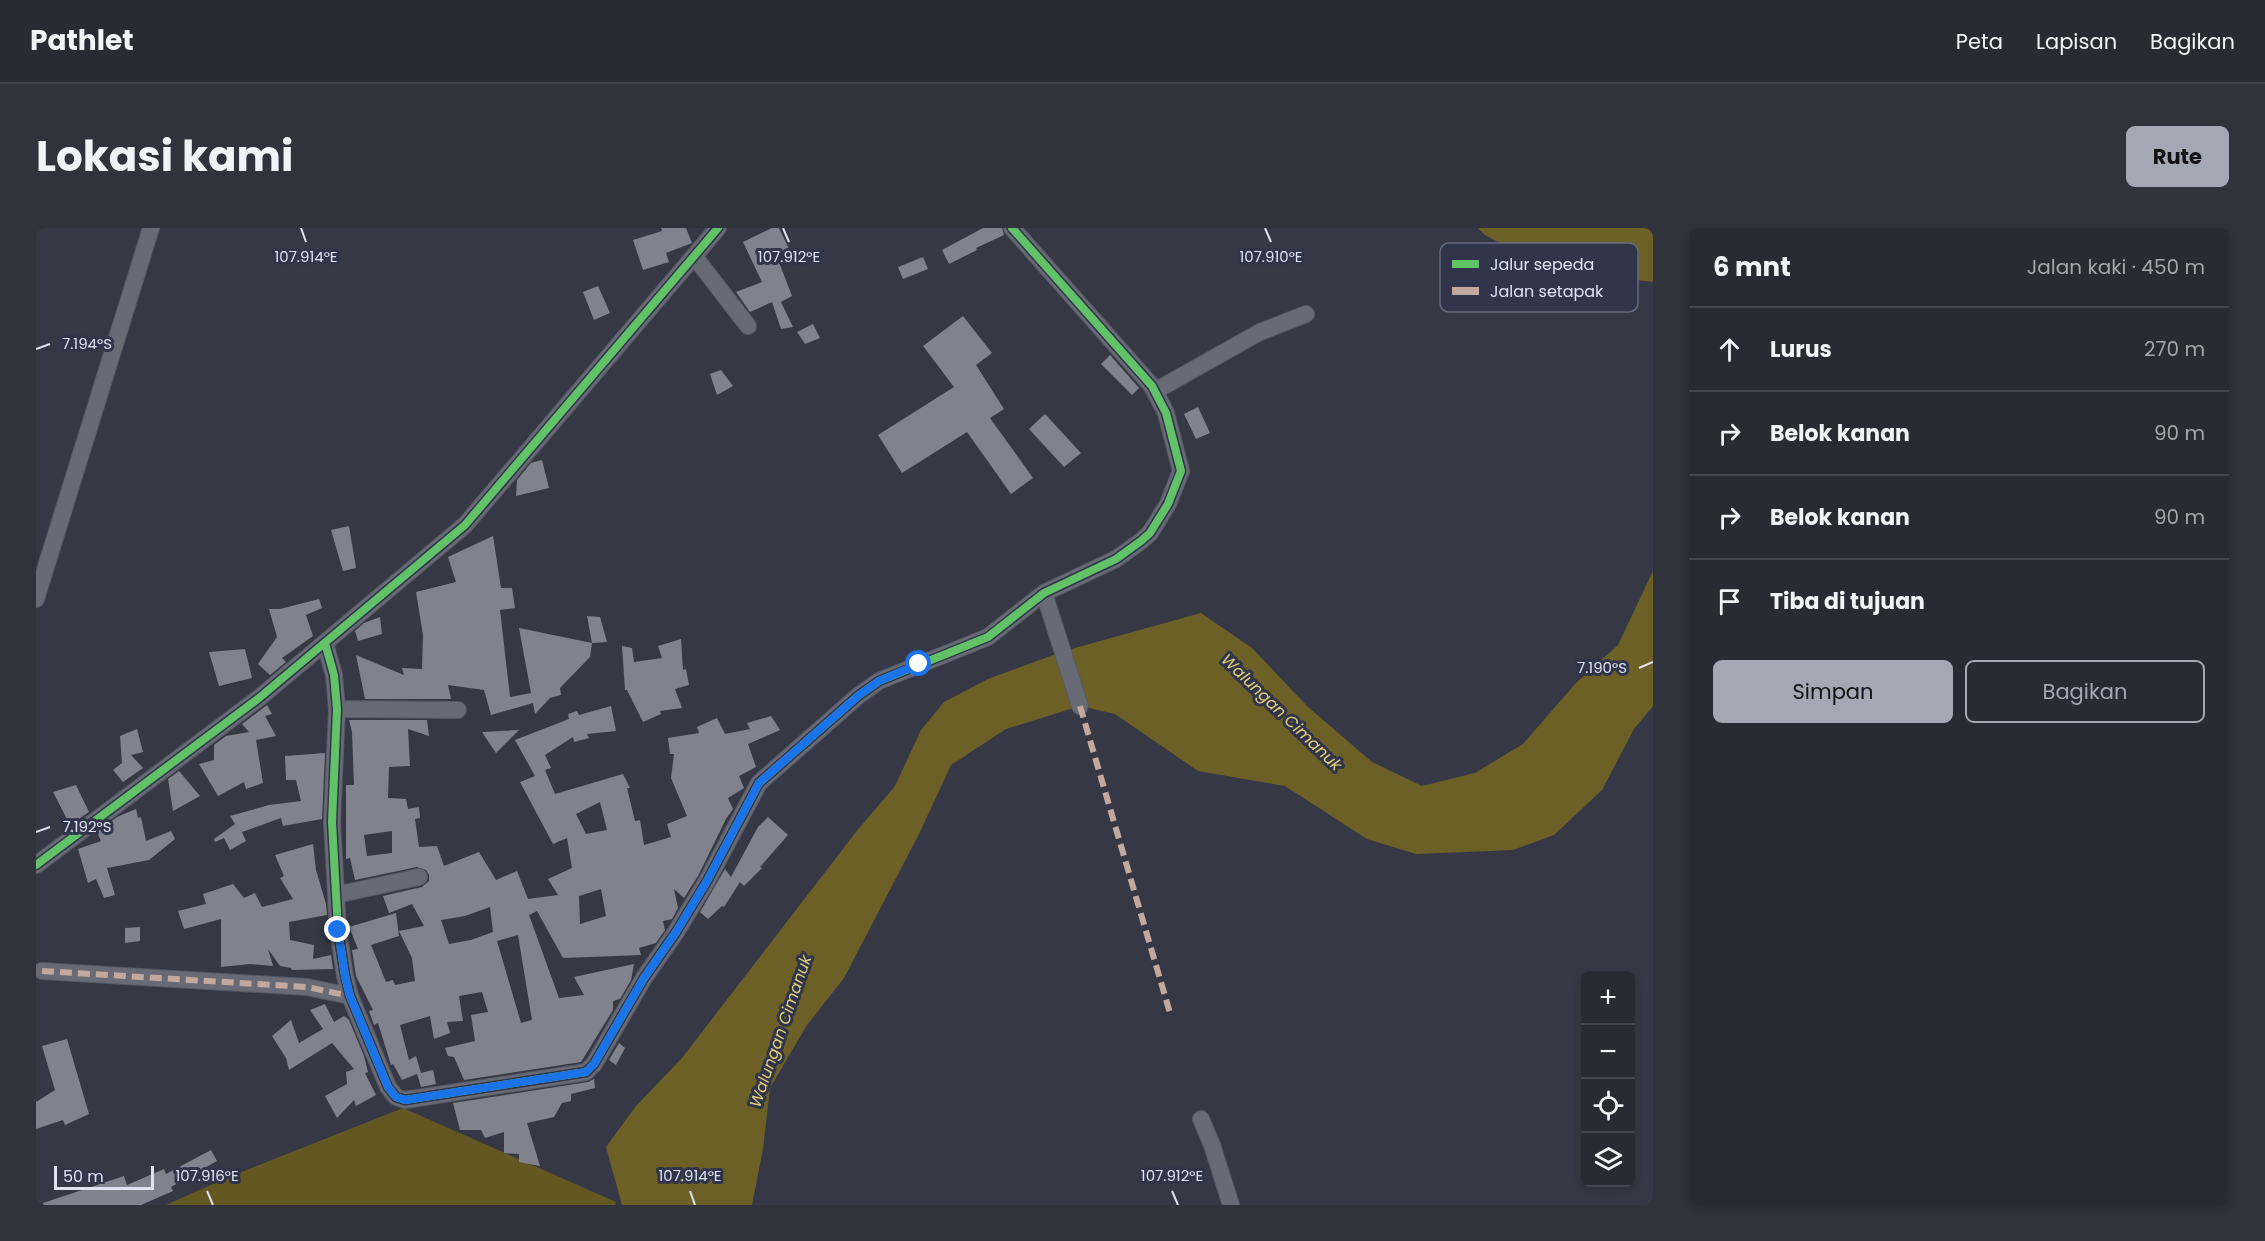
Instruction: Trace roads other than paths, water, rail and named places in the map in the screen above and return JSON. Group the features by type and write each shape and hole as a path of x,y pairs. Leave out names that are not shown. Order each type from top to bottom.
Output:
{"street":[{"path":"36,599 151,228"},
{"path":"36,865 259,698 465,525 718,228"},
{"path":"325,643 336,683 332,822 338,930 350,996 388,1087 400,1099 586,1072 594,1064 633,995 707,881 759,783 858,696 879,681 988,637 1044,593 1116,559 1150,533 1168,504 1181,471 1171,428 1155,392 1012,228"},
{"path":"694,256 748,326"},
{"path":"1155,392 1260,332 1306,314"},
{"path":"1044,593 1080,706"},
{"path":"337,709 458,710"},
{"path":"336,895 419,878"},
{"path":"42,971 307,987 350,996"},
{"path":"1202,1119 1231,1205"}],"water":[{"path":"1478,228 1653,228 1653,282 1638,280 1638,243 1500,243 1485,235"},
{"name":"Walungan Cimanuk","path":"1653,571 1653,706 1634,729 1602,790 1554,835 1513,850 1416,854 1367,839 1285,786 1198,771 1115,714 1080,706 1006,729 951,765 919,834 844,978 807,1025 770,1088 763,1149 752,1205 622,1205 606,1147 636,1106 682,1058 856,832 895,786 921,730 944,702 988,679 1064,651 1201,613 1252,648 1308,707 1372,762 1422,786 1475,773 1523,744 1576,683 1618,645"}]}
